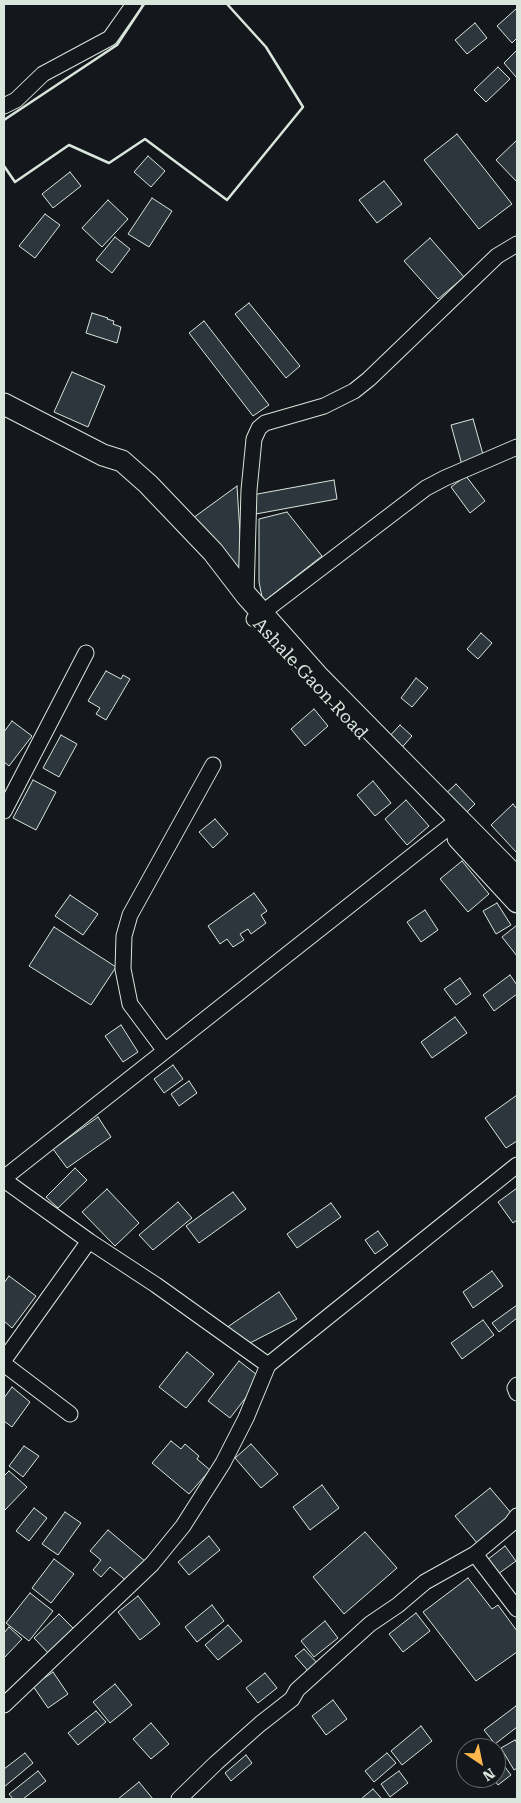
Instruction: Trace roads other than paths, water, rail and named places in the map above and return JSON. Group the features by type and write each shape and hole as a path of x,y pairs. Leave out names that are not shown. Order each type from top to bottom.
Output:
{"street":[{"path":"4,106 16,100 43,74 110,38 134,4"},
{"path":"251,608 249,490 254,439 259,428 265,423 324,406 354,391 369,379 497,256 517,244"},
{"name":"Ashale Gaon Road","path":"4,404 102,455 122,461 148,484 213,552 251,608 346,705 515,889"},
{"path":"251,608 426,488 517,447"},
{"path":"4,811 86,653"},
{"path":"165,1051 130,1004 123,969 124,936 130,915 213,765"},
{"path":"268,1365 156,1284 89,1241 4,1179 454,823"},
{"path":"4,1705 152,1564 183,1526 223,1463 246,1418 268,1365 517,1166"},
{"path":"70,1414 4,1362 89,1241"},
{"path":"517,1385 515,1388 517,1393"},
{"path":"179,1799 216,1762 292,1699 297,1690 370,1624 398,1605 425,1582 476,1554 512,1524 517,1516"},
{"path":"476,1554 517,1609"}]}
